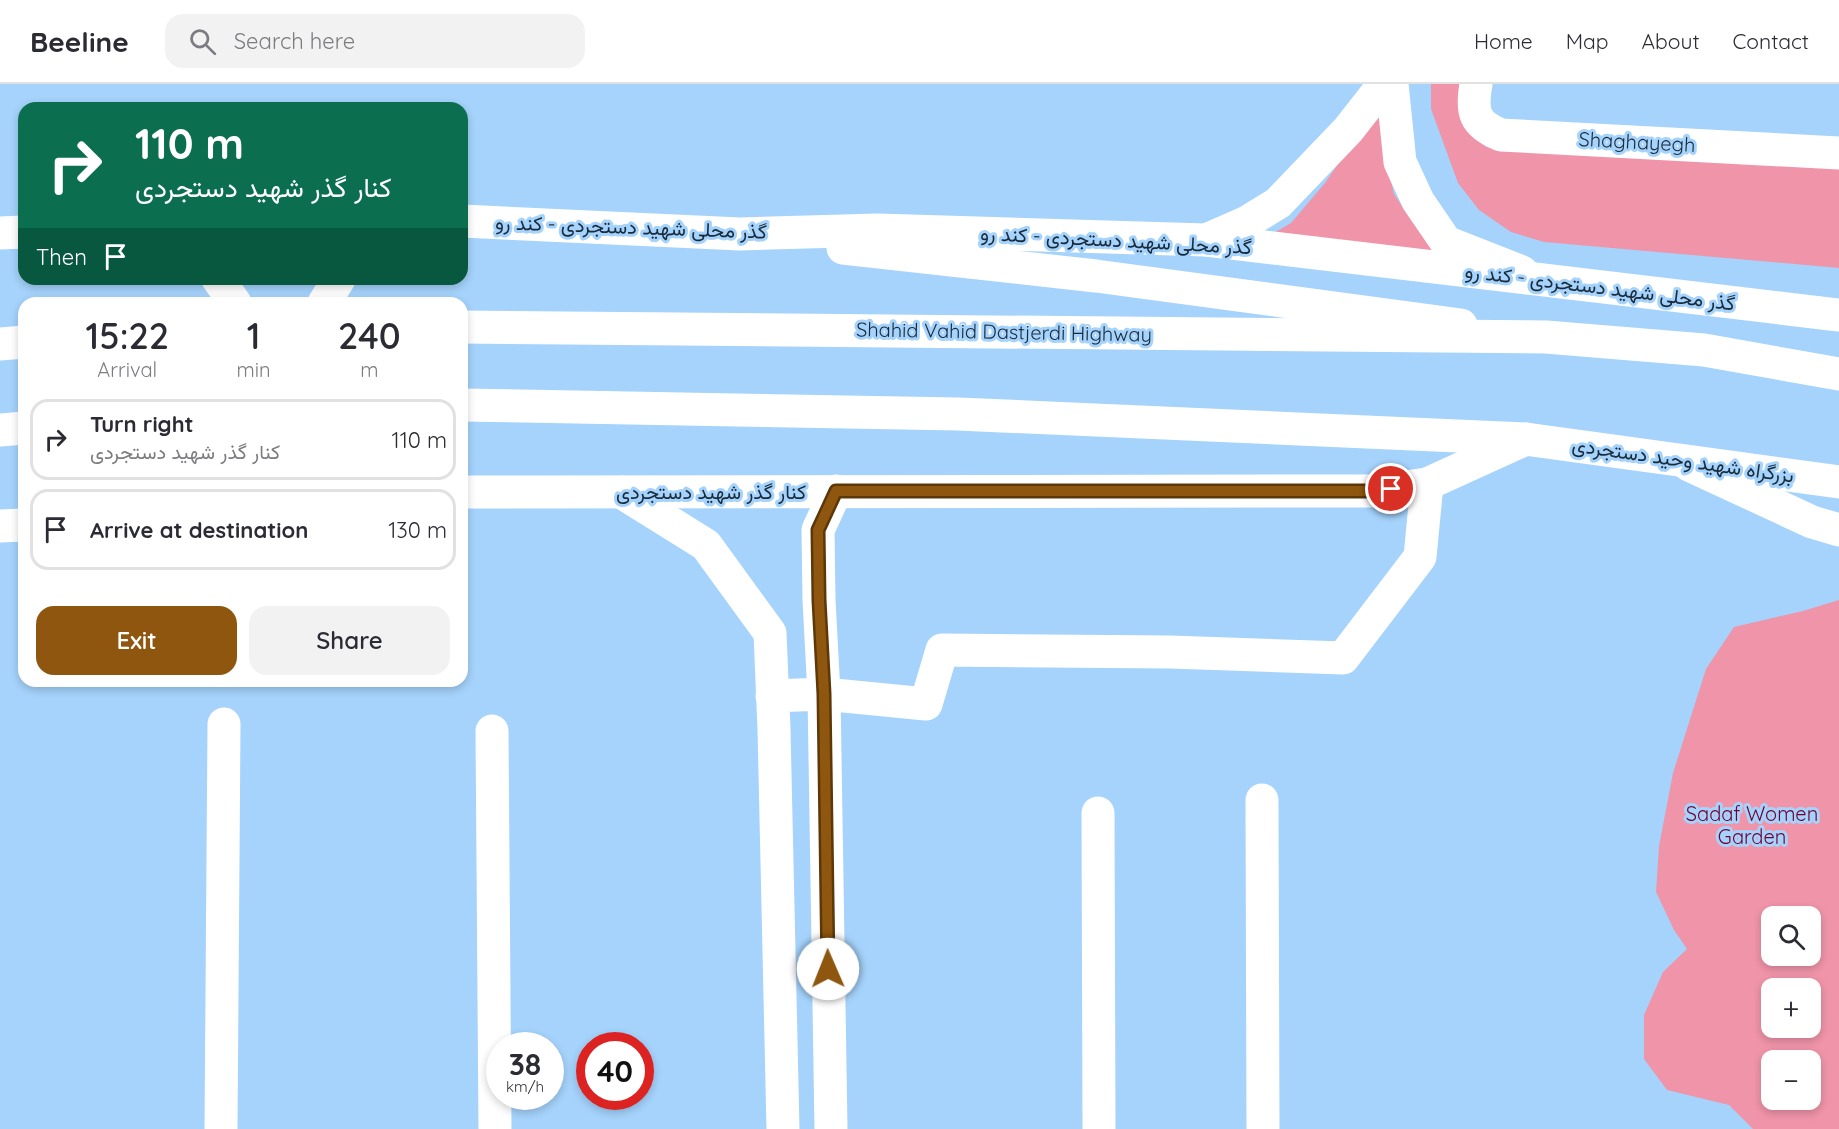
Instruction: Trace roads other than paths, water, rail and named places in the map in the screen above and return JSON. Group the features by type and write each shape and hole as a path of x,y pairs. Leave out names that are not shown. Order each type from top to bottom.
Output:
{"main road":[{"path":"1206,240 1247,222 1278,203 1348,130 1384,84"},
{"path":"1392,84 1400,162 1418,201 1446,242 1543,281"},
{"name":"Shaghayegh","path":"1476,84 1473,100 1475,116 1485,129 1501,135 1839,153"},
{"name":"گذر محلی شهید دستجردی - کند رو","path":"468,221 740,234 878,230 1206,240 1839,315"},
{"path":"0,233 18,232"},
{"path":"740,234 874,252 1108,278 1546,337 1704,350 1839,374"},
{"name":"Shahid Vahid Dastjerdi Highway","path":"468,327 1546,337"},
{"path":"0,344 18,342"},
{"path":"468,405 958,414 1526,439"},
{"path":"0,430 18,428"},
{"name":"بزرگراه شهید وحید دستجردی","path":"1526,439 1839,482"},
{"name":"کنار گذر شهید دستجردی","path":"468,492 1374,491 1427,484 1526,439"},
{"path":"1677,459 1812,522 1839,530"},
{"path":"772,696 824,694 926,704 942,650 1170,652 1343,658 1420,557 1427,484"},
{"path":"831,1129 824,694 818,530 836,491"},
{"path":"621,492 706,545 770,633 783,1129"},
{"path":"0,526 18,525"},
{"path":"220,1129 224,724"},
{"path":"492,731 495,1129"},
{"path":"1262,800 1263,1129"},
{"path":"1098,813 1099,1129"}],"park label":[{"name":"Sadaf Women Garden","path":"1752,826"}]}
